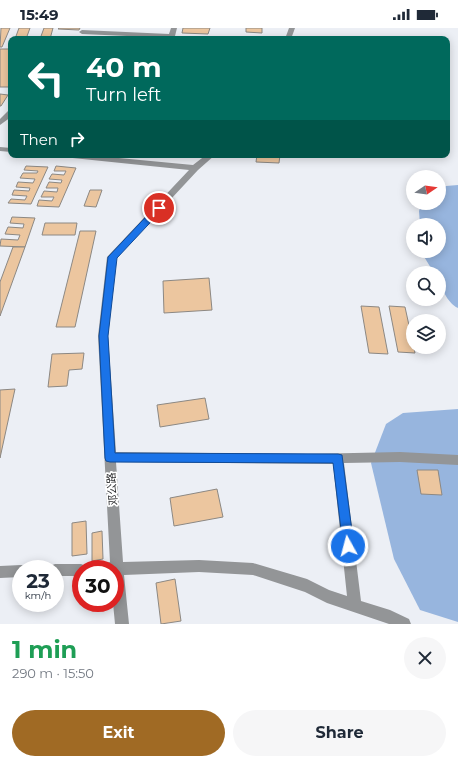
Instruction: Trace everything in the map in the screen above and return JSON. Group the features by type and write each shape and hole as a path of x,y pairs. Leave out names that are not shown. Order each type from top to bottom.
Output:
{"street":[{"path":"83,30 172,36 174,28"},
{"path":"0,123 8,116"},
{"path":"93,158 195,168"},
{"name":"邓公路","path":"116,560 103,336 112,257 195,168 207,158"},
{"path":"110,458 400,457 458,460"},
{"path":"338,458 356,605"},
{"path":"124,568 199,566 253,569 307,586 327,596 390,617 404,624"},
{"path":"0,572 12,571"},
{"name":"邓公路","path":"121,612 122,624"}],"shaded area":[{"path":"458,185 458,308 454,306 446,296 446,266 430,266 425,258 446,258 446,218 420,218 419,210 446,210 446,186"},
{"path":"458,409 458,622 420,610 394,559 371,463 386,424 403,413"}],"building":[{"path":"1,28 10,28 2,47 0,47"},
{"path":"19,28 30,28 27,36 16,36"},
{"path":"44,28 53,28 51,36 41,36"},
{"path":"80,28 79,30 58,29"},
{"path":"183,28 210,28 208,34 182,33"},
{"path":"246,28 262,28 262,33 246,32"},
{"path":"0,49 8,49 8,87 0,87"},
{"path":"0,94 8,95 1,106 0,106"},
{"path":"257,158 280,158 279,163 256,162"},
{"path":"26,166 48,167 31,204 8,203 11,199 25,200 27,196 12,195 14,190 29,191 30,188 16,187 18,182 33,183 35,179 20,178 23,173 37,173 38,171 24,170"},
{"path":"56,166 76,168 59,207 37,206 39,200 52,201 54,197 41,197 44,191 57,192 58,188 46,188 49,182 61,183 62,180 49,179 52,174 64,175 66,171 54,171"},
{"path":"90,190 102,190 96,207 84,206"},
{"path":"12,217 35,218 25,247 0,246 1,239 18,240 20,235 5,234 8,227 23,228 24,224 10,223"},
{"path":"45,223 77,223 75,235 42,235"},
{"path":"80,231 96,231 75,327 56,327"},
{"path":"13,247 25,247 0,316 0,282"},
{"path":"209,278 212,310 164,313 163,281"},
{"path":"361,306 379,307 388,354 369,353"},
{"path":"389,306 405,307 407,314 406,352 398,352"},
{"path":"84,353 82,369 69,370 67,386 48,387 52,354"},
{"path":"15,389 0,458 0,390"},
{"path":"205,398 209,419 160,427 157,405"},
{"path":"417,470 438,470 442,495 421,494"},
{"path":"217,489 223,517 174,526 170,498"},
{"path":"86,521 87,554 72,556 72,523"},
{"path":"102,531 103,559 92,560 92,533"},
{"path":"175,579 181,621 161,624 156,583"}],"route":[{"path":"159,208 112,257 103,336 110,458 338,458 348,546"}]}
